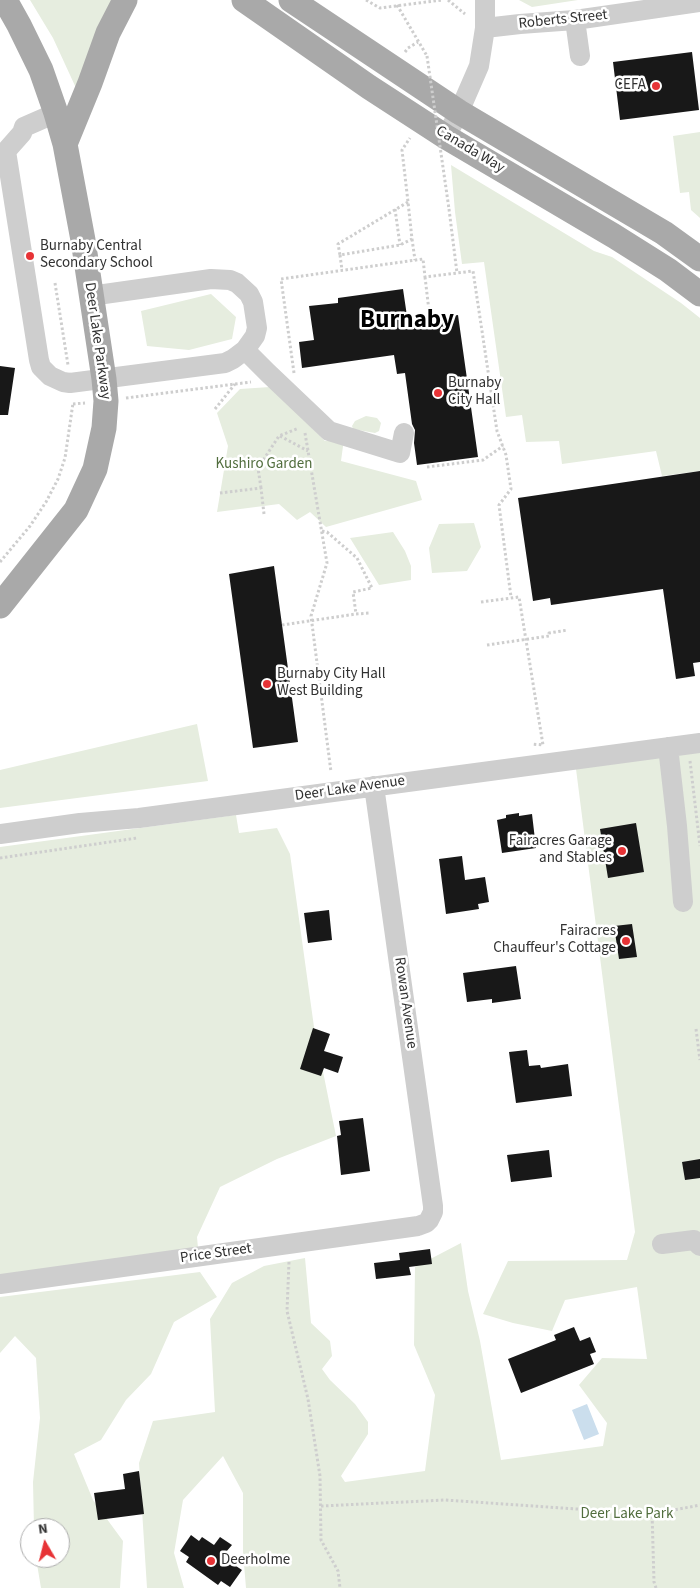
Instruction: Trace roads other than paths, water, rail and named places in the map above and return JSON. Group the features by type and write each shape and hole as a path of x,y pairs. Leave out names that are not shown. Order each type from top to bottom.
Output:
{"main road":[{"name":"Deer Lake Parkway","path":"0,606 76,510 95,469 104,428 106,401 83,240 65,144 41,70 20,25 5,0"},
{"path":"65,144 108,33 125,0"},
{"name":"Canada Way","path":"244,0 446,137 614,236 668,270 700,294"},
{"name":"Canada Way","path":"291,0 381,62 459,112 664,233 700,259"}],"street":[{"path":"446,137 479,66 485,28 485,0"},
{"name":"Roberts Street","path":"485,28 575,20 700,2"},
{"path":"575,20 580,56"},
{"path":"56,113 24,127 22,133 3,157 16,214 39,360 41,366 50,376 67,383 225,363 246,350 255,336 257,328 253,302 249,294 237,283 230,280 211,279 90,296"},
{"path":"0,199 16,214"},
{"path":"246,350 273,379 329,432 400,453 404,433"},
{"path":"668,747 683,902"},
{"name":"Deer Lake Avenue","path":"0,834 80,823 139,818 668,747 695,751"},
{"name":"Rowan Avenue","path":"374,786 433,1206 433,1212 429,1220"},
{"name":"Price Street","path":"0,1284 418,1226 429,1220"},
{"path":"662,1244 694,1240 700,1246"}],"water":[{"path":"587,1404 599,1434 584,1440 572,1410"}],"place":[{"name":"CEFA","path":"656,86"},
{"name":"Burnaby Central Secondary School","path":"30,256"},
{"name":"Burnaby City Hall","path":"438,393"},
{"name":"Burnaby City Hall West Building","path":"267,684"},
{"name":"Fairacres Garage and Stables","path":"622,851"},
{"name":"Fairacres Chauffeur's Cottage","path":"626,941"},
{"name":"Deerholme","path":"211,1561"}],"district":[{"name":"Burnaby","path":"407,322"}],"park label":[{"name":"Kushiro Garden","path":"264,465"},
{"name":"Deer Lake Park","path":"627,1515"}]}
